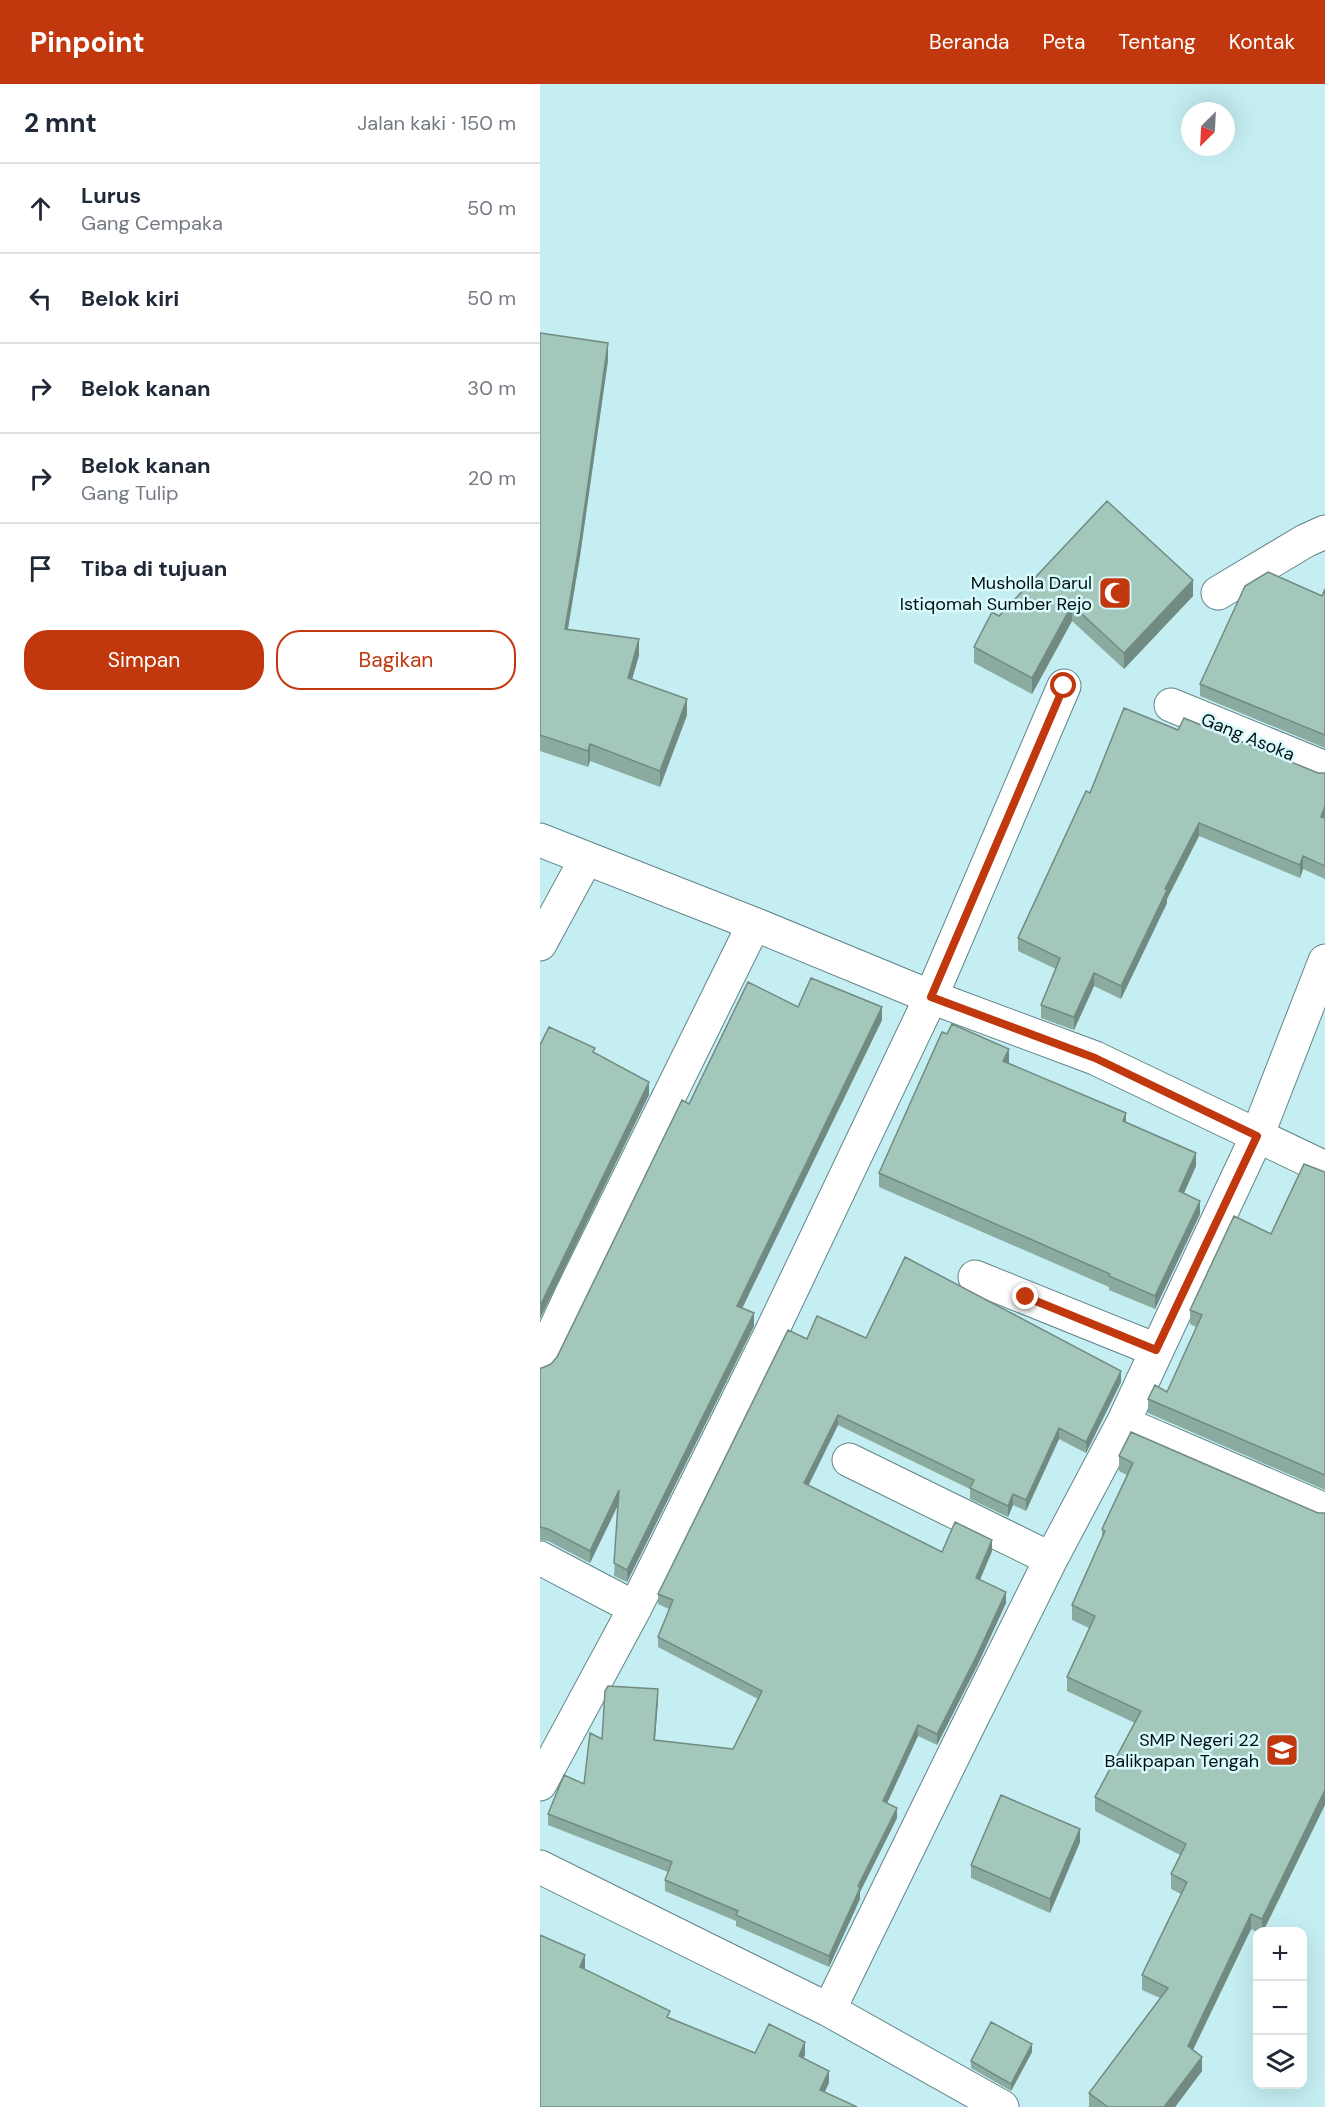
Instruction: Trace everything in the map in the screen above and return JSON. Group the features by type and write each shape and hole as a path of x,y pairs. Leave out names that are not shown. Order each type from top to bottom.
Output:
{"street":[{"path":"1218,593 1305,541 1325,532"},
{"path":"540,1784 635,1608 771,1333 931,997 1064,686"},
{"name":"Gang Asoka","path":"1172,705 1325,768"},
{"path":"540,840 931,997 1095,1058 1325,1168"},
{"path":"540,944 586,859"},
{"path":"540,1362 754,924"},
{"path":"829,2010 1051,1559 1123,1423 1257,1136 1325,961"},
{"path":"975,1277 1156,1350"},
{"path":"1123,1423 1325,1510"},
{"path":"849,1460 1051,1559"},
{"path":"540,1558 635,1608"},
{"path":"540,1867 829,2010 1002,2107"}],"building":[{"path":"540,333 608,343 565,629 639,639 628,678 687,699 660,771 590,744 588,751 540,735"},
{"path":"1107,501 1193,580 1124,653 1072,605 1032,678 974,647 992,612 999,616"},
{"path":"1268,572 1322,596 1325,589 1325,735 1200,684 1245,586"},
{"path":"1124,708 1178,730 1184,718 1318,773 1325,773 1325,806 1321,817 1325,818 1325,866 1303,856 1300,865 1199,823 1165,889 1167,890 1121,986 1094,973 1074,1017 1041,1005 1060,958 1018,938 1086,791 1090,793"},
{"path":"811,978 882,1007 737,1306 754,1313 627,1570 614,1563 619,1490 590,1551 540,1527 540,1368 551,1364 557,1357 682,1100 689,1104 748,982 798,1007"},
{"path":"952,1024 1009,1049 1003,1061 1126,1113 1123,1121 1196,1153 1179,1191 1200,1201 1155,1296 879,1173 942,1032 947,1034"},
{"path":"549,1027 595,1048 593,1052 649,1082 540,1306 540,1045"},
{"path":"1304,1164 1325,1172 1325,1475 1148,1399 1155,1385 1167,1392 1202,1315 1190,1310 1234,1216 1271,1234"},
{"path":"905,1257 1121,1371 1086,1442 1059,1428 1026,1500 1013,1494 1008,1506 970,1488 974,1480 838,1415 804,1483 942,1552 955,1522 992,1540 976,1578 1006,1592 937,1734 918,1725 883,1801 897,1808 858,1886 860,1888 829,1956 736,1915 738,1911 665,1880 672,1862 548,1814 564,1775 584,1784 590,1733 602,1739 605,1691 608,1686 658,1689 654,1740 733,1749 762,1691 658,1637 673,1600 658,1594 788,1330 807,1339 817,1316 866,1338"},
{"path":"1131,1432 1318,1513 1325,1513 1325,1790 1262,1919 1251,1914 1188,2046 1202,2057 1164,2107 1108,2107 1089,2093 1168,1988 1142,1975 1187,1882 1171,1874 1186,1844 1095,1797 1141,1711 1067,1677 1095,1616 1072,1605 1105,1531 1102,1529 1133,1463 1119,1456"},
{"path":"1001,1795 1080,1829 1050,1899 971,1865"},
{"path":"540,1935 585,1955 580,1967 670,2011 667,2017 755,2053 769,2024 805,2042 799,2056 829,2071 820,2090 857,2107 540,2107"},
{"path":"991,2022 1032,2044 1011,2084 971,2061"}],"place":[{"name":"Musholla Darul Istiqomah Sumber Rejo","path":"1115,593"},
{"name":"SMP Negeri 22 Balikpapan Tengah","path":"1282,1750"}],"route":[{"path":"1026,1297 1156,1350 1257,1136 1095,1058 931,997 1064,686"}]}
